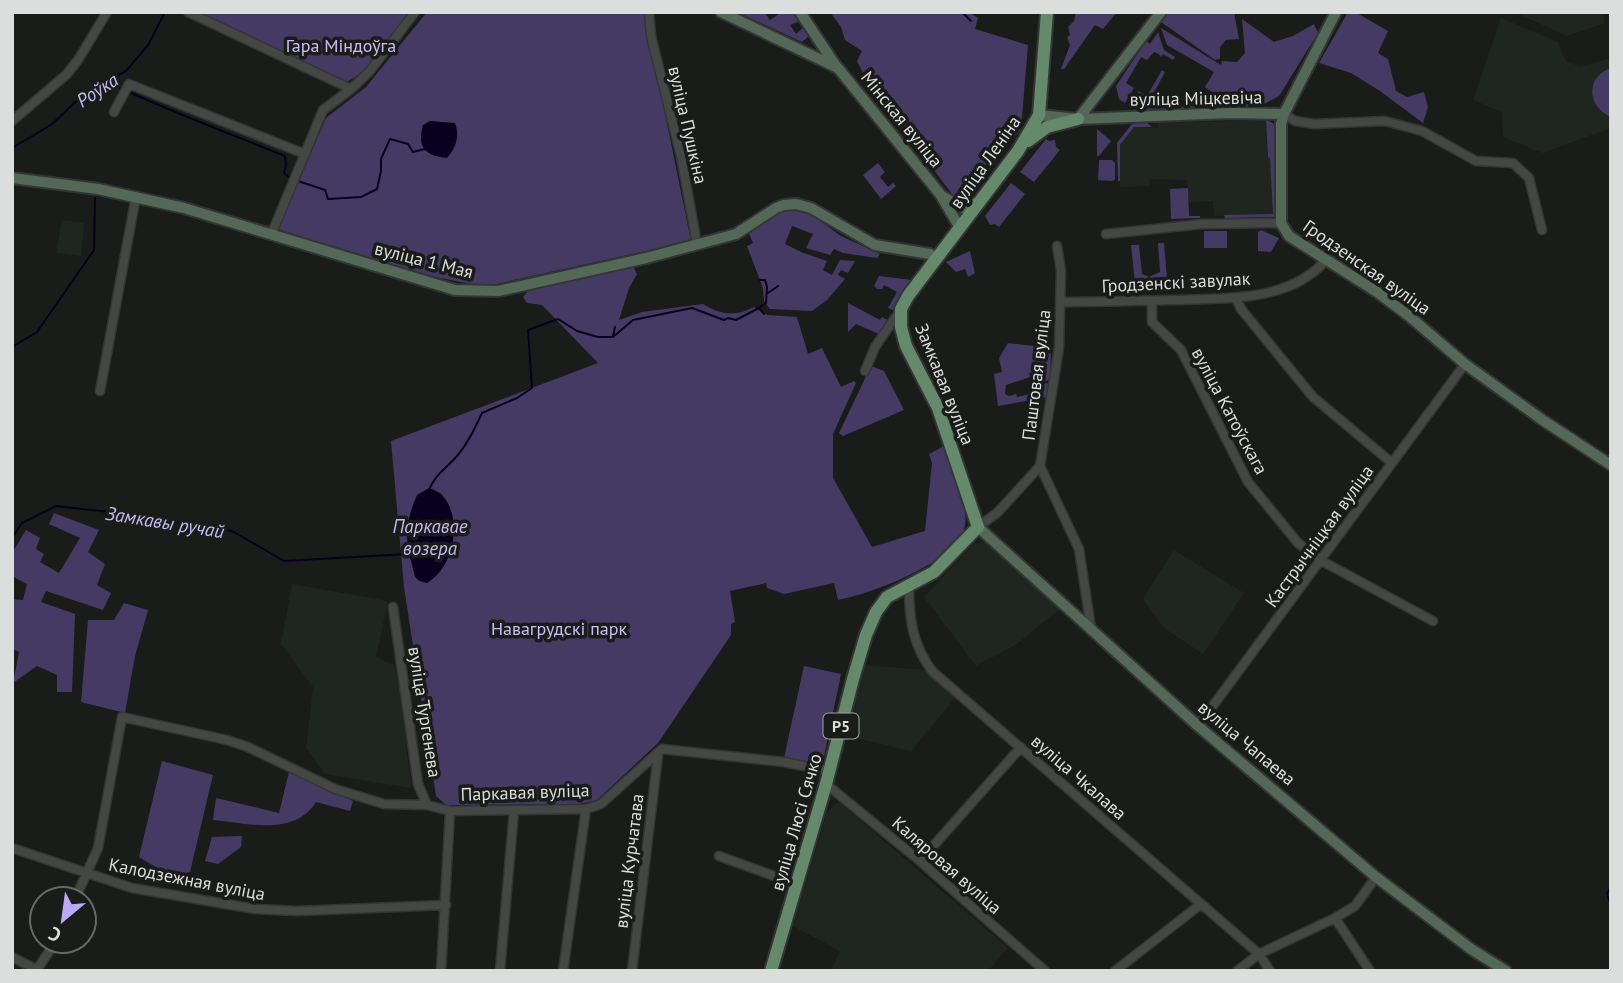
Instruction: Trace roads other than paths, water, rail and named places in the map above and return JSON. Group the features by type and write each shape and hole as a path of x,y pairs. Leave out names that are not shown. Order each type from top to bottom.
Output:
{"main road":[{"name":"вуліца Леніна","path":"960,228 1018,151 1039,115 1047,12"},
{"path":"1018,151 1047,127 1077,119"},
{"name":"Замкавая вуліца","path":"960,228 908,296 901,309 901,327 906,346 938,408 978,527"},
{"name":"вуліца Люсі Сячко","path":"771,971 828,778 853,679 876,612 887,597 934,572 978,527"}],"street":[{"path":"12,121 67,74 107,12"},
{"path":"188,12 351,89"},
{"path":"272,233 323,110 369,72 415,12"},
{"name":"вуліца Пушкіна","path":"649,12 652,36 681,156 697,244"},
{"name":"Мінская вуліца","path":"721,12 838,68 940,194 960,228"},
{"path":"800,12 838,68"},
{"path":"1077,119 1161,12"},
{"name":"вуліца Міцкевіча","path":"1077,119 1231,113 1284,114 1332,14"},
{"path":"804,50 812,46 814,35"},
{"path":"114,112 129,84 305,153"},
{"path":"1281,223 1281,124 1284,114 1295,121 1314,124 1385,121 1422,131 1476,161 1513,163 1529,178 1542,230"},
{"name":"вуліца Леніна","path":"1039,115 1077,119"},
{"name":"вуліца 1 Мая","path":"12,178 136,196 272,233 455,290 498,291 620,265 736,233 776,208 796,204 819,212 863,240 889,249 930,254 937,258"},
{"name":"Мінская вуліца","path":"940,194 962,208 979,202"},
{"path":"100,391 136,196"},
{"name":"Гродзенская вуліца","path":"1106,234 1202,224 1281,223 1289,236 1377,292 1514,401 1611,465"},
{"name":"Паштовая вуліца","path":"978,527 998,512 1040,466 1059,348 1061,271 1057,246"},
{"name":"Гродзенскі завулак","path":"1061,302 1253,296 1301,280 1315,272 1325,261"},
{"path":"1236,298 1241,309 1313,397 1392,463"},
{"name":"вуліца Катоўскага","path":"1152,300 1152,322 1181,351 1248,482 1298,542 1322,561 1433,621"},
{"path":"865,371 875,347 901,309"},
{"name":"Кастрычніцкая вуліца","path":"1198,726 1465,364"},
{"name":"Паштовая вуліца","path":"1040,466 1079,549 1091,628"},
{"name":"вуліца Чапаева","path":"978,527 1198,726 1376,877 1471,949 1506,971"},
{"name":"вуліца Чкалава","path":"909,585 910,618 915,643 921,656 944,684 1021,747 1259,954 1269,971"},
{"name":"вуліца Тургенева","path":"393,607 418,784 427,805 450,811"},
{"path":"83,885 98,848 122,717 227,740 248,747 335,789 384,804 427,805"},
{"path":"920,861 1021,747"},
{"path":"657,755 662,749 784,762 828,778"},
{"name":"Паркавая вуліца","path":"450,811 586,808 601,804 657,755"},
{"name":"вуліца Курчатава","path":"632,971 657,755"},
{"name":"Каляровая вуліца","path":"828,778 1045,971"},
{"path":"563,971 586,808"},
{"path":"441,971 450,811"},
{"path":"500,971 514,811"},
{"name":"Калодзежная вуліца","path":"12,848 132,888 274,911 446,905"},
{"path":"719,856 796,884"},
{"path":"1237,971 1259,954 1355,906 1376,877"},
{"path":"1115,971 1201,904"},
{"path":"1335,918 1370,971"},
{"path":"12,957 37,971 47,955"}],"water":[{"path":"430,121 455,123 456,142 447,158 433,155 424,149 421,132 423,125"},
{"name":"Паркавае возера","path":"429,488 442,495 449,506 454,530 453,542 444,566 427,583 417,579 415,575 407,538 408,521 417,495"}],"waterway":[{"name":"Роўка","path":"962,12 971,21"},
{"name":"Роўка","path":"12,148 51,125 85,93 126,71 148,45 164,14"},
{"path":"108,81 122,89"},
{"path":"129,92 285,156 284,173 290,178"},
{"path":"298,181 325,190 328,199 361,197 377,189 381,159 390,139 408,144 413,152 425,149"},
{"path":"12,347 37,332 94,250 95,198"},
{"path":"759,308 766,303 767,287 765,280 760,280"},
{"path":"768,293 778,286"},
{"name":"Замкавы ручай","path":"429,490 438,475 465,446 482,413 517,398 532,388 528,330 558,319 577,331 598,337 613,337 633,320 692,308 724,320 736,320 759,308 764,314"},
{"name":"Замкавы ручай","path":"613,336 615,327"},
{"name":"Замкавы ручай","path":"12,538 22,523 56,506 136,515 232,531 284,561 408,554"},
{"path":"1611,886 1607,894 1611,906"}],"park label":[{"name":"Гара Міндоўга","path":"341,45"},
{"name":"Навагрудскі парк","path":"559,628"}]}
